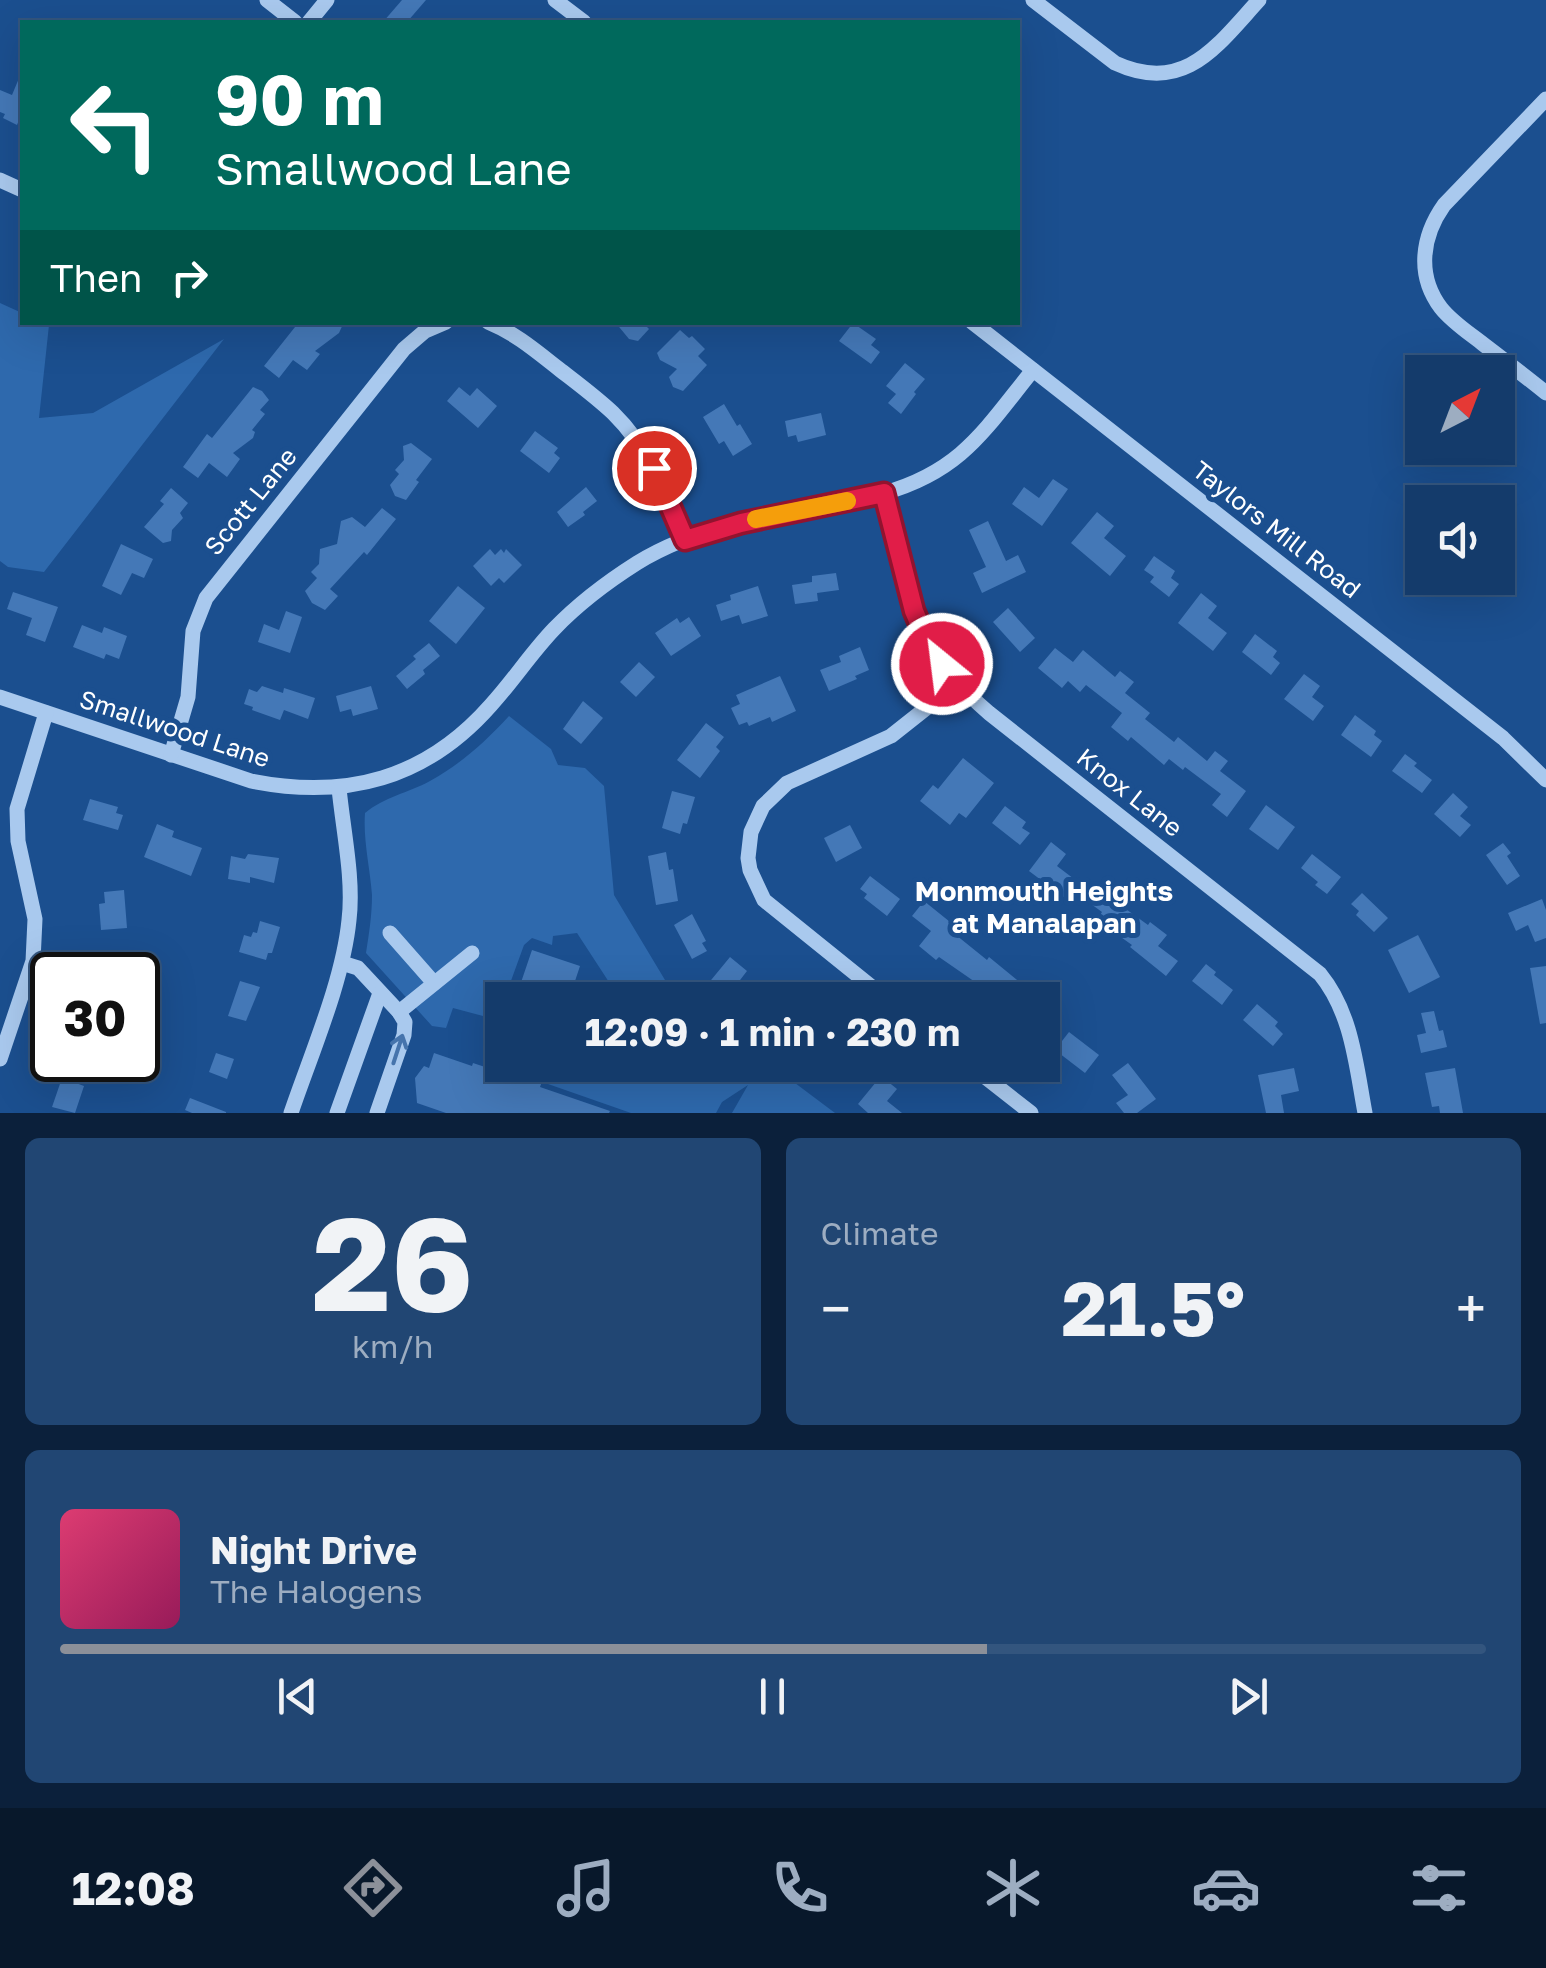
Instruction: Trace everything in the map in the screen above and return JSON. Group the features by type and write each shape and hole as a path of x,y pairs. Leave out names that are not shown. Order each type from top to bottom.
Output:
{"street":[{"path":"267,0 292,20"},
{"path":"311,20 327,0"},
{"path":"555,0 581,20"},
{"path":"1032,0 1115,63 1129,70 1156,74 1171,73 1205,57 1259,0"},
{"path":"1546,99 1444,205 1428,234 1424,261 1429,287 1442,310 1546,393"},
{"name":"Scott Lane","path":"171,755 188,696 193,631 206,598 404,349 439,325"},
{"path":"494,325 517,336 624,425 654,468 685,540"},
{"name":"Taylors Mill Road","path":"976,325 1503,738 1546,780"},
{"name":"Smallwood Lane","path":"0,698 239,778 314,790 364,783 400,771 462,734 490,707 552,630 601,587 640,561 685,540 741,523 884,493 930,476 962,455 1034,370"},
{"name":"Knox Lane","path":"884,493 914,611 942,664 989,713 1320,974 1345,1017 1366,1113"},
{"path":"866,982 764,900 750,870 750,832 763,806 787,784 891,736 958,683"},
{"path":"0,1059 33,961 35,919 18,841 18,809 46,714"},
{"path":"291,1113 342,963 350,918 339,788"},
{"path":"390,933 434,983"},
{"path":"399,1012 472,953"},
{"path":"342,963 358,968 405,1022 377,1113"},
{"path":"337,1113 380,993"},
{"path":"992,1082 1031,1113"}],"shaded area":[{"path":"0,303 20,312 20,325 49,325 39,418 93,413 224,339 44,572 8,567 0,561"},
{"path":"509,716 551,749 558,765 585,768 604,786 614,895 666,982 609,982 577,933 553,936 552,945 532,938 524,945 511,982 485,982 485,1017 453,1008 446,1028 432,1026 366,953 372,895 365,813 430,781 481,744"},
{"path":"794,1082 835,1113 732,1113 748,1085 722,1102 716,1113 631,1113 548,1084"}],"building":[{"path":"402,0 426,0 409,20 385,20"},
{"path":"20,76 17,125 0,112 0,90 12,95"},
{"path":"297,325 343,325 339,333 315,351 320,354 307,370 293,360 279,378 264,366"},
{"path":"617,325 645,325 649,329 638,341 629,339"},
{"path":"851,325 856,325 876,339 871,345 880,352 871,364 839,341"},
{"path":"680,330 705,349 698,356 707,365 683,391 673,387 669,377 677,369 660,360 657,353"},
{"path":"905,363 925,379 901,414 888,403 896,394 886,386"},
{"path":"253,387 269,400 260,410 265,414 252,430 253,438 233,453 240,459 227,477 209,463 198,478 183,467 207,434 212,438"},
{"path":"459,387 470,396 477,388 497,406 478,428 447,401"},
{"path":"724,404 752,444 733,456 724,441 719,444 703,417"},
{"path":"821,413 826,435 798,442 796,435 788,437 785,421"},
{"path":"535,431 558,448 554,453 560,458 549,473 520,451"},
{"path":"411,443 432,459 406,500 395,496 390,485 404,460 403,446"},
{"path":"1053,479 1068,489 1042,526 1012,504 1024,487 1039,498"},
{"path":"586,487 597,501 568,527 557,512"},
{"path":"171,488 188,503 180,513 183,518 172,530 171,541 163,543 144,527 164,504 160,501"},
{"path":"382,508 396,519 367,555 364,552 330,589 338,596 325,610 312,603 305,591 317,578 311,572 319,564 320,549 337,544 341,521 352,517 365,527"},
{"path":"1097,512 1114,526 1104,538 1126,556 1110,576 1071,543"},
{"path":"988,521 1006,561 1018,555 1026,572 982,593 973,573 986,567 969,530"},
{"path":"121,544 153,559 144,578 132,573 121,595 102,586"},
{"path":"490,549 495,555 506,549 522,565 504,583 499,578 491,586 473,566"},
{"path":"1154,556 1175,571 1171,578 1179,584 1169,597 1150,582 1154,577 1144,570"},
{"path":"836,573 839,590 817,593 818,601 795,604 792,585 812,582 812,576"},
{"path":"458,586 485,608 456,644 429,621"},
{"path":"758,586 768,616 742,624 739,615 721,621 716,605 731,600 730,595"},
{"path":"13,592 58,607 45,642 26,635 32,618 7,609"},
{"path":"1201,593 1217,606 1208,618 1227,633 1213,651 1178,623"},
{"path":"1008,608 1035,638 1020,652 993,622"},
{"path":"286,611 302,617 290,653 258,642 264,624 279,630"},
{"path":"689,617 701,636 671,656 655,633 677,618 680,623"},
{"path":"82,625 102,633 104,627 127,636 119,659 106,654 104,659 73,647"},
{"path":"1255,634 1277,651 1273,657 1280,663 1271,675 1242,652"},
{"path":"429,643 440,656 407,689 396,676"},
{"path":"860,647 869,670 829,691 820,670 841,662 839,656"},
{"path":"1055,648 1073,662 1083,650 1115,677 1120,671 1134,682 1125,693 1150,713 1145,719 1174,742 1178,737 1207,761 1215,751 1228,761 1220,771 1246,791 1227,817 1212,805 1221,794 1185,767 1183,770 1169,759 1164,765 1131,737 1128,741 1111,727 1122,713 1086,685 1080,692 1068,681 1062,688 1038,668"},
{"path":"639,662 655,677 636,697 620,682"},
{"path":"1304,674 1320,686 1312,697 1324,706 1313,721 1284,699"},
{"path":"780,676 796,711 772,722 770,717 749,726 747,722 739,725 731,708 740,704 736,695"},
{"path":"262,686 315,698 308,719 284,710 280,720 244,704 249,689 257,692"},
{"path":"371,686 378,709 353,716 351,709 340,712 336,696"},
{"path":"583,701 603,718 581,744 563,729"},
{"path":"1355,715 1376,731 1374,735 1382,741 1371,757 1341,735"},
{"path":"706,723 724,737 716,747 720,751 700,778 677,760"},
{"path":"1405,754 1432,780 1422,793 1392,771"},
{"path":"963,758 994,783 966,818 959,813 950,825 920,801 933,785 938,789"},
{"path":"672,791 695,797 680,834 662,828"},
{"path":"1453,793 1468,807 1460,816 1471,825 1460,837 1434,814"},
{"path":"90,799 118,807 116,813 123,815 118,830 83,820"},
{"path":"1266,805 1295,827 1278,850 1249,829"},
{"path":"1005,806 1026,822 1022,828 1030,833 1020,845 992,823"},
{"path":"157,824 174,831 172,837 202,848 191,876 144,857"},
{"path":"850,825 862,848 836,862 824,838"},
{"path":"1051,842 1066,854 1057,866 1078,882 1065,898 1029,871"},
{"path":"1503,843 1520,876 1507,885 1486,855"},
{"path":"666,852 678,901 656,905 648,856"},
{"path":"248,854 279,858 274,883 250,877 250,883 228,879 231,856 245,859"},
{"path":"1312,854 1341,877 1327,894 1301,868"},
{"path":"870,876 900,899 887,916 864,898 867,894 860,889"},
{"path":"1109,879 1121,887 1112,899 1167,935 1158,946 1178,961 1166,976 1097,920 1102,912 1091,904"},
{"path":"124,890 127,928 101,930 99,904 105,903 104,892"},
{"path":"1362,893 1388,918 1374,932 1356,915 1359,911 1351,904"},
{"path":"1542,899 1546,938 1535,942 1528,925 1516,931 1508,913"},
{"path":"924,901 960,930 956,935 1020,982 975,982 939,957 936,960 919,946 931,931 912,916"},
{"path":"692,914 707,951 692,959 674,925"},
{"path":"260,921 280,927 266,960 239,952 244,935 251,937 253,932 257,933"},
{"path":"1418,935 1440,977 1409,993 1388,950"},
{"path":"532,950 580,966 575,982 521,982"},
{"path":"730,957 747,971 739,982 709,982"},
{"path":"1206,964 1233,990 1222,1005 1192,981"},
{"path":"1546,966 1546,1023 1540,1024 1530,968"},
{"path":"240,981 260,987 246,1021 228,1016"},
{"path":"1257,1004 1278,1022 1275,1026 1283,1034 1273,1046 1243,1020"},
{"path":"1434,1011 1447,1047 1421,1053 1417,1035 1426,1033 1421,1013"},
{"path":"1069,1032 1099,1055 1085,1073 1060,1054 1060,1044"},
{"path":"216,1053 234,1059 227,1079 209,1072"},
{"path":"434,1053 472,1066 473,1063 485,1067 485,1082 542,1082 540,1087 610,1111 446,1113 417,1103 415,1078 424,1066 429,1068"},
{"path":"1128,1063 1156,1099 1137,1113 1124,1113 1116,1103 1128,1095 1112,1075"},
{"path":"1294,1068 1299,1091 1281,1095 1284,1113 1266,1113 1258,1075"},
{"path":"1455,1068 1463,1113 1440,1113 1439,1106 1432,1107 1425,1073"},
{"path":"61,1082 84,1086 75,1113 52,1107"},
{"path":"876,1082 888,1082 897,1089 887,1101 902,1113 868,1113 858,1104"},
{"path":"190,1098 226,1113 192,1113 185,1110"}],"slow traffic":[{"path":"756,519 847,501"}],"district":[{"name":"Monmouth Heights at Manalapan","path":"1044,906"}],"route":[{"path":"654,468 685,540 741,523 884,493 914,611 942,664"}]}
